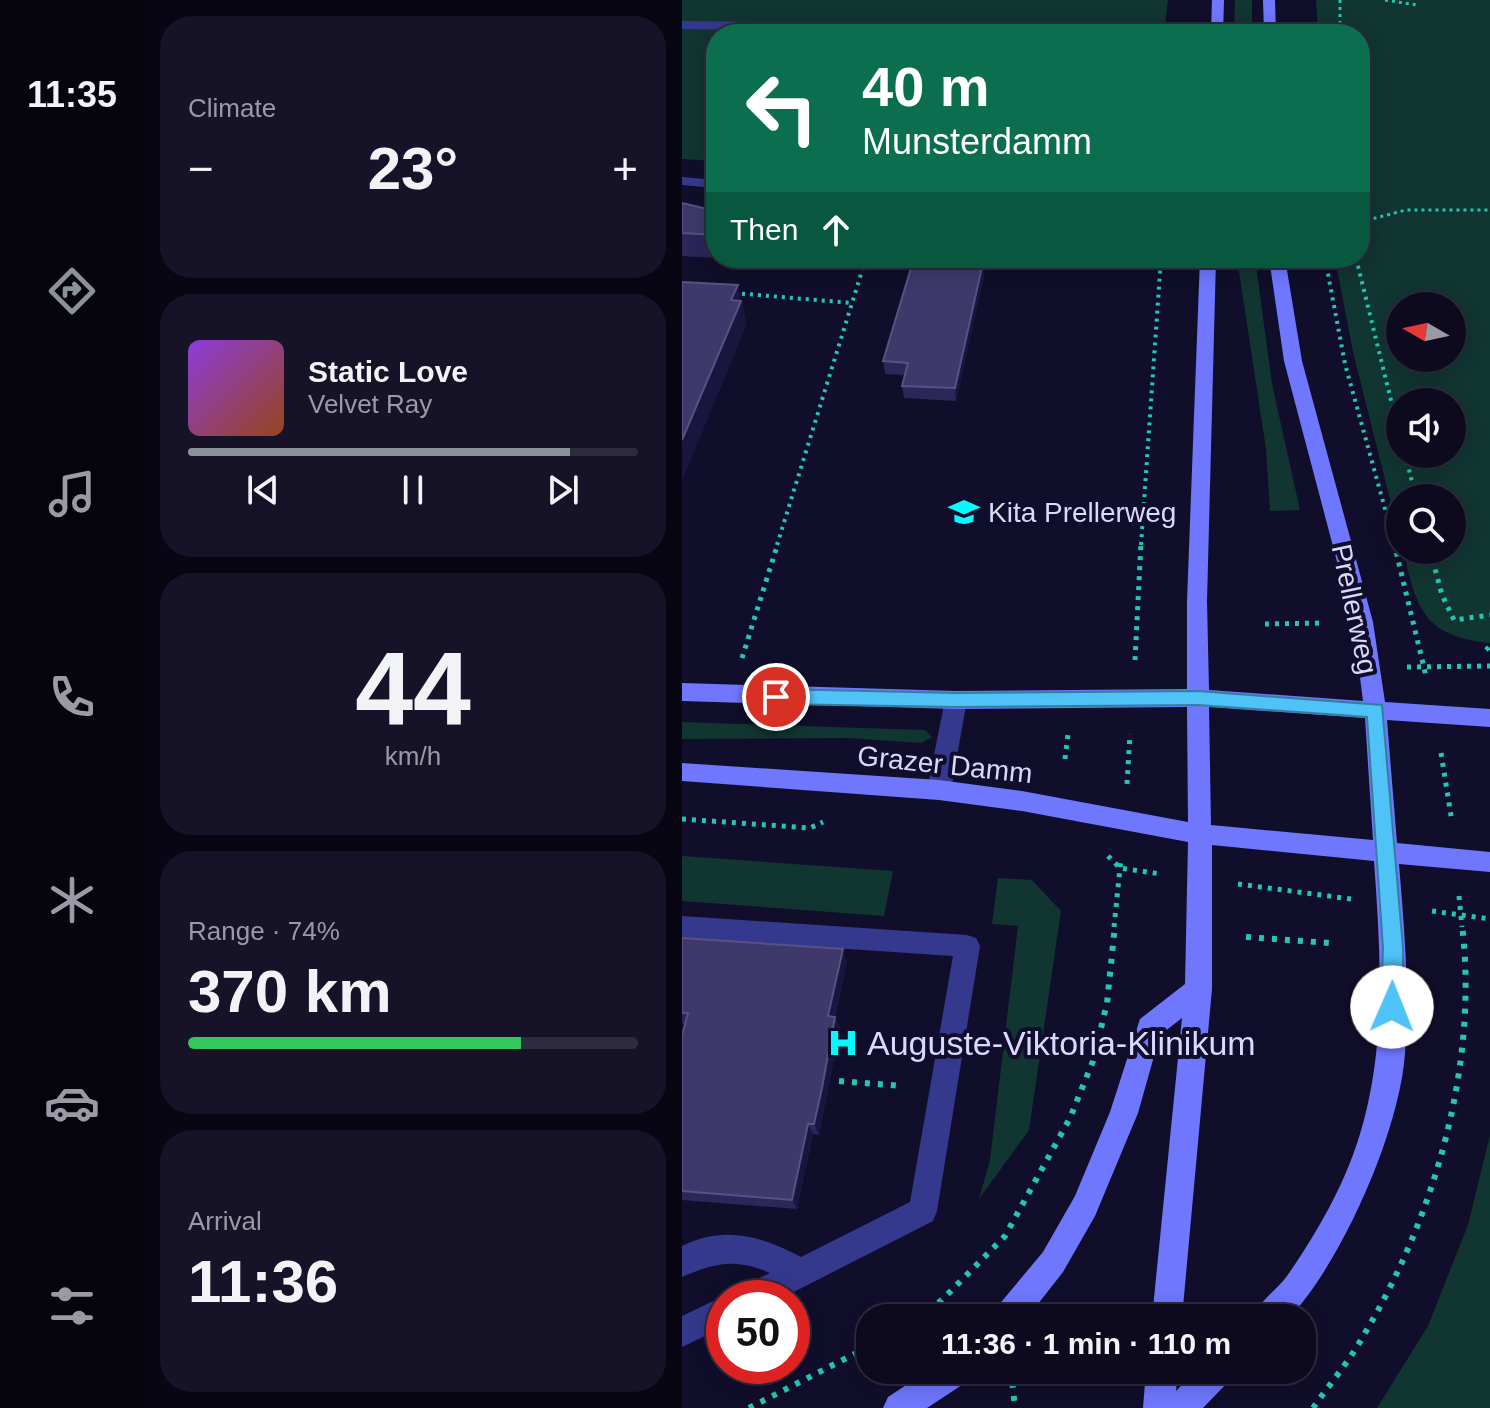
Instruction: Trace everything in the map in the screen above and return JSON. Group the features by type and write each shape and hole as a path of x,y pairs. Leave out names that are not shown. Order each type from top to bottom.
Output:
{"main road":[{"path":"1217,24 1218,0"},
{"path":"1269,0 1270,24"},
{"path":"1168,1304 1199,989 1197,581 1208,268"},
{"name":"Prellerweg","path":"1279,268 1293,361 1363,622 1375,710 1387,852 1392,1055 1376,1124 1352,1193 1297,1288 1282,1304"},
{"name":"Grazer Damm","path":"682,692 956,700 1198,698 1490,718"},
{"name":"Grazer Damm","path":"682,772 939,790 1059,807 1199,834 1490,862"},
{"path":"1019,1304 1053,1262 1085,1206 1124,1113 1149,1028 1199,989"},
{"path":"899,1408 936,1384"},
{"path":"1159,1408 1161,1384"},
{"path":"1181,1408 1204,1384"}],"street":[{"path":"682,25 706,25"},
{"path":"682,181 706,183"},
{"path":"939,790 956,700"},
{"path":"682,927 967,946 923,1211 787,1280"},
{"path":"682,1262 713,1248 740,1248 767,1256 801,1273"},
{"path":"682,1332 706,1320"}],"path":[{"path":"1340,0 1340,24"},
{"path":"1385,0 1417,5"},
{"path":"1370,219 1406,210 1490,210"},
{"path":"741,659 863,268"},
{"path":"1138,611 1147,430 1160,268"},
{"path":"1313,1408 1363,1336 1403,1257 1444,1139 1458,1069 1466,981 1457,859 1415,621 1335,322 1327,268"},
{"path":"1358,268 1388,388"},
{"path":"733,292 852,303"},
{"path":"1434,564 1442,595 1454,620 1490,615"},
{"path":"1265,624 1326,623"},
{"path":"1065,759 1069,729"},
{"path":"1059,807 1120,868 1490,919"},
{"path":"682,819 810,828"},
{"path":"1246,937 1330,943"},
{"path":"936,1304 1005,1236 1070,1118 1093,1061 1107,1003 1113,949"},
{"path":"839,1081 943,1089"},
{"path":"749,1408 856,1353"},
{"path":"1012,1384 1015,1408"}],"green space":[{"path":"682,0 1168,0 1165,24 706,24 706,160 682,159"},
{"path":"1235,0 1252,0 1252,24 1234,24"},
{"path":"1316,0 1490,0 1490,643 1450,634 1437,626 1419,604 1406,564 1466,564 1466,484 1386,484 1353,352 1337,268 1370,268 1370,24 1317,24"},
{"path":"1239,268 1256,268 1272,384 1300,510 1270,511 1266,449"},
{"path":"682,722 925,730 932,737 921,743 848,738 682,739"},
{"path":"682,856 893,871 884,916 682,901"},
{"path":"998,878 1032,880 1061,911 1029,1130 979,1199 990,1160 1018,926 992,924"},
{"path":"1490,1135 1490,1408 1377,1408 1428,1326 1468,1225"}],"building":[{"path":"682,203 706,209 706,234 682,233"},
{"path":"911,268 982,268 955,388 902,386 908,363 883,361"},
{"path":"682,282 738,285 731,300 741,301 682,440"},
{"path":"682,938 843,949 828,1016 835,1017 822,1088 814,1124 808,1124 792,1200 682,1191 682,1035 688,1013 682,1013"}],"place":[{"name":"Kita Prellerweg","path":"964,512"},
{"name":"Auguste-Viktoria-Klinikum","path":"843,1043"}],"route":[{"path":"776,697 956,700 1198,698 1375,710 1393,948 1392,1007"}]}
